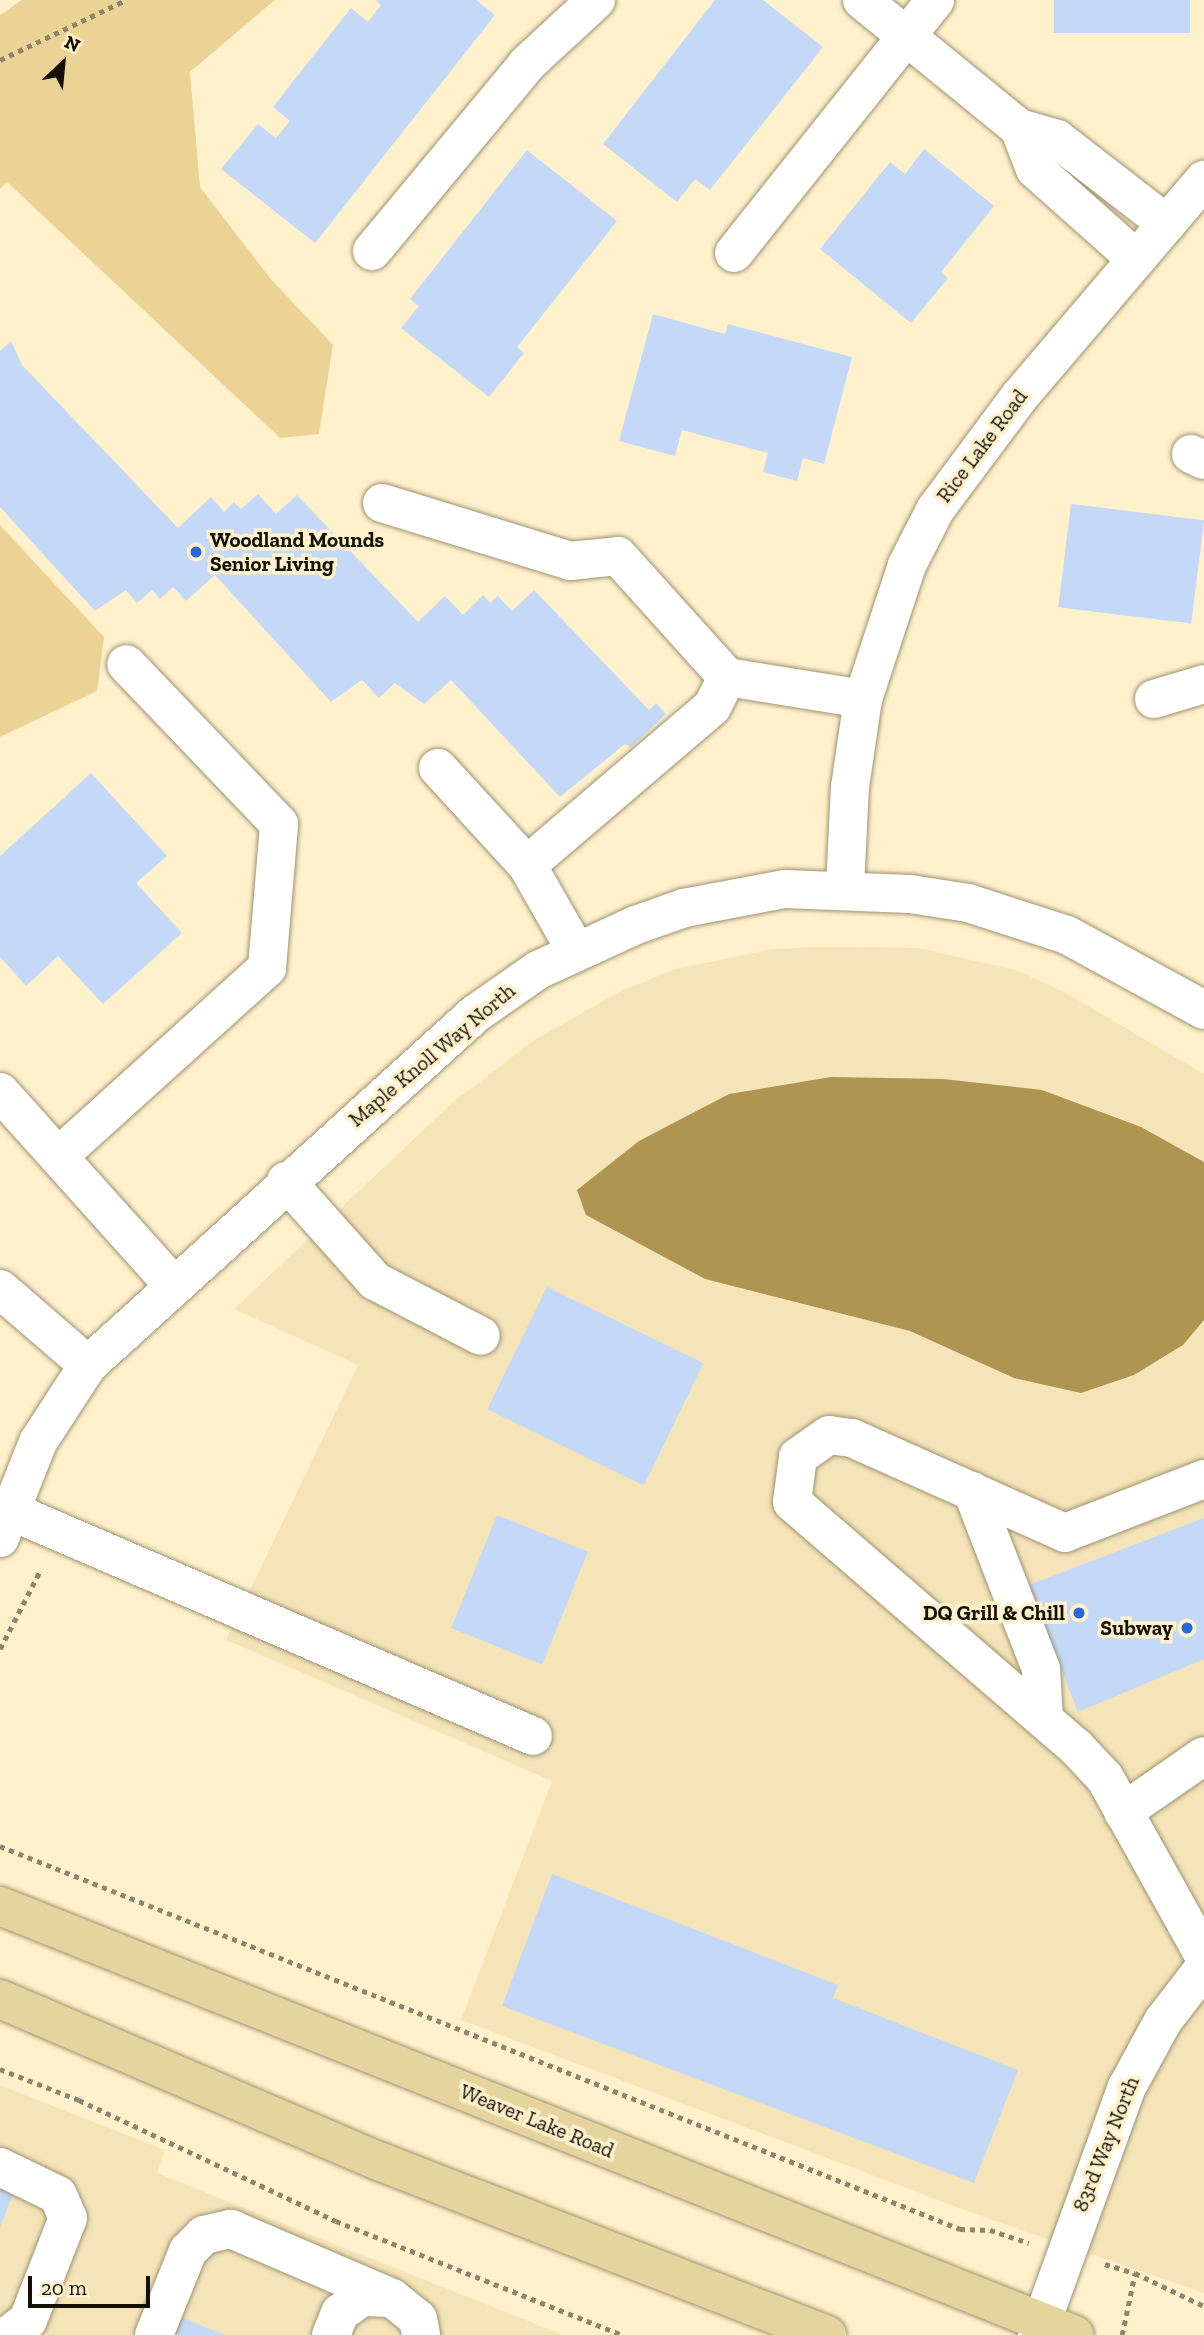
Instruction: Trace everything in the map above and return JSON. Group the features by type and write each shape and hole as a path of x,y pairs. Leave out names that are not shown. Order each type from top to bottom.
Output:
{"main road":[{"name":"Weaver Lake Road","path":"0,1906 1051,2331"},
{"path":"0,1999 376,2160 827,2335"}],"street":[{"path":"372,251 527,64 596,0"},
{"path":"862,0 910,36 1019,128 1057,139 1167,224"},
{"path":"734,253 910,36 935,0"},
{"path":"1019,128 1035,169 1136,259"},
{"name":"Rice Lake Road","path":"845,888 849,787 863,699 906,565 935,510 967,460 1204,180"},
{"path":"382,503 570,561 618,556 727,677 863,699"},
{"path":"60,1155 267,968 279,824 126,664"},
{"path":"527,865 712,707 727,677"},
{"path":"1154,699 1204,684"},
{"path":"438,768 527,865 576,951"},
{"name":"Maple Knoll Way North","path":"5,1527 38,1443 88,1365 172,1284 475,1014 538,970 576,951 684,908 785,889 845,888 933,897 1014,916 1119,960 1204,1010"},
{"path":"0,1092 60,1155 172,1284"},
{"path":"286,1181 375,1281 481,1336"},
{"path":"0,1289 88,1365"},
{"path":"1204,1479 1065,1533 852,1438 829,1435 798,1457 792,1476 792,1503 1044,1719 1105,1778 1204,1956"},
{"path":"972,1491 1041,1669 1044,1719"},
{"path":"5,1527 533,1736"},
{"path":"1123,1812 1204,1756"},
{"name":"83rd Way North","path":"1051,2331 1062,2253 1127,2087 1163,2021 1204,1968"},
{"path":"0,2167 58,2195 68,2218 28,2320 9,2335"},
{"path":"154,2335 188,2251 204,2235 230,2229 392,2298 418,2319 421,2335"},
{"path":"331,2335 340,2313 362,2297 392,2298"}],"path":[{"path":"0,60 126,0"},
{"path":"0,1649 46,1558 5,1527"},
{"path":"0,1846 960,2229 990,2230 1135,2273 1204,2306"},
{"path":"0,2069 90,2105 336,2221 622,2335"},
{"path":"1122,2335 1135,2273"}],"shaded area":[{"path":"22,0 275,0 190,72 200,187 270,278 333,345 319,434 280,438 7,182 0,189 0,15"},
{"path":"0,525 104,637 97,691 0,737"},
{"path":"919,948 1019,971 1066,993 1204,1074 1204,2293 975,2214 461,2020 552,1781 226,1640 358,1365 234,1309 453,1102 536,1039 623,990 676,969 773,949"},
{"path":"831,1077 943,1079 1042,1090 1141,1127 1204,1162 1204,1320 1183,1345 1134,1375 1081,1393 1014,1378 910,1331 705,1279 586,1215 577,1190 639,1141 729,1094"},
{"path":"0,2085 165,2150 157,2173 563,2335 0,2335"}],"building":[{"path":"375,0 476,0 495,15 315,243 221,169 258,124 276,138 290,121 273,107 351,8 368,22 381,5"},
{"path":"715,0 763,0 823,47 710,190 695,179 677,202 603,144"},
{"path":"1054,0 1190,0 1190,33 1054,33"},
{"path":"924,149 994,206 941,272 948,278 911,323 820,249 890,162 905,174"},
{"path":"527,150 617,221 517,347 524,353 489,397 401,328 419,306 410,299"},
{"path":"653,314 725,334 728,324 852,357 824,464 803,458 797,481 763,472 768,453 682,430 675,456 619,441"},
{"name":"Woodland Mounds Senior Living","path":"11,341 22,365 178,528 211,497 224,512 234,502 241,509 258,494 276,514 297,495 418,622 445,596 463,615 483,595 490,603 498,596 512,611 534,590 649,710 656,703 666,714 631,747 625,744 560,797 451,680 424,704 395,683 379,698 362,680 331,702 215,575 186,601 173,587 160,599 152,590 137,603 126,590 95,611 0,507 0,351"},
{"path":"1071,504 1204,520 1191,624 1058,607"},
{"path":"91,773 167,856 136,883 182,933 103,1004 58,956 26,986 0,957 0,856"},
{"path":"547,1287 703,1363 644,1486 487,1409"},
{"path":"497,1515 588,1552 542,1665 451,1628"},
{"path":"1204,1518 1204,1659 1078,1712 1029,1585"},
{"path":"552,1874 838,1985 833,1998 1018,2070 974,2183 502,2006"},
{"path":"0,2183 15,2189 0,2227"},
{"path":"176,2315 225,2335 168,2335"}],"place":[{"name":"Woodland Mounds Senior Living","path":"196,552"},
{"name":"DQ Grill & Chill","path":"1079,1613"},
{"name":"Subway","path":"1187,1628"}]}
